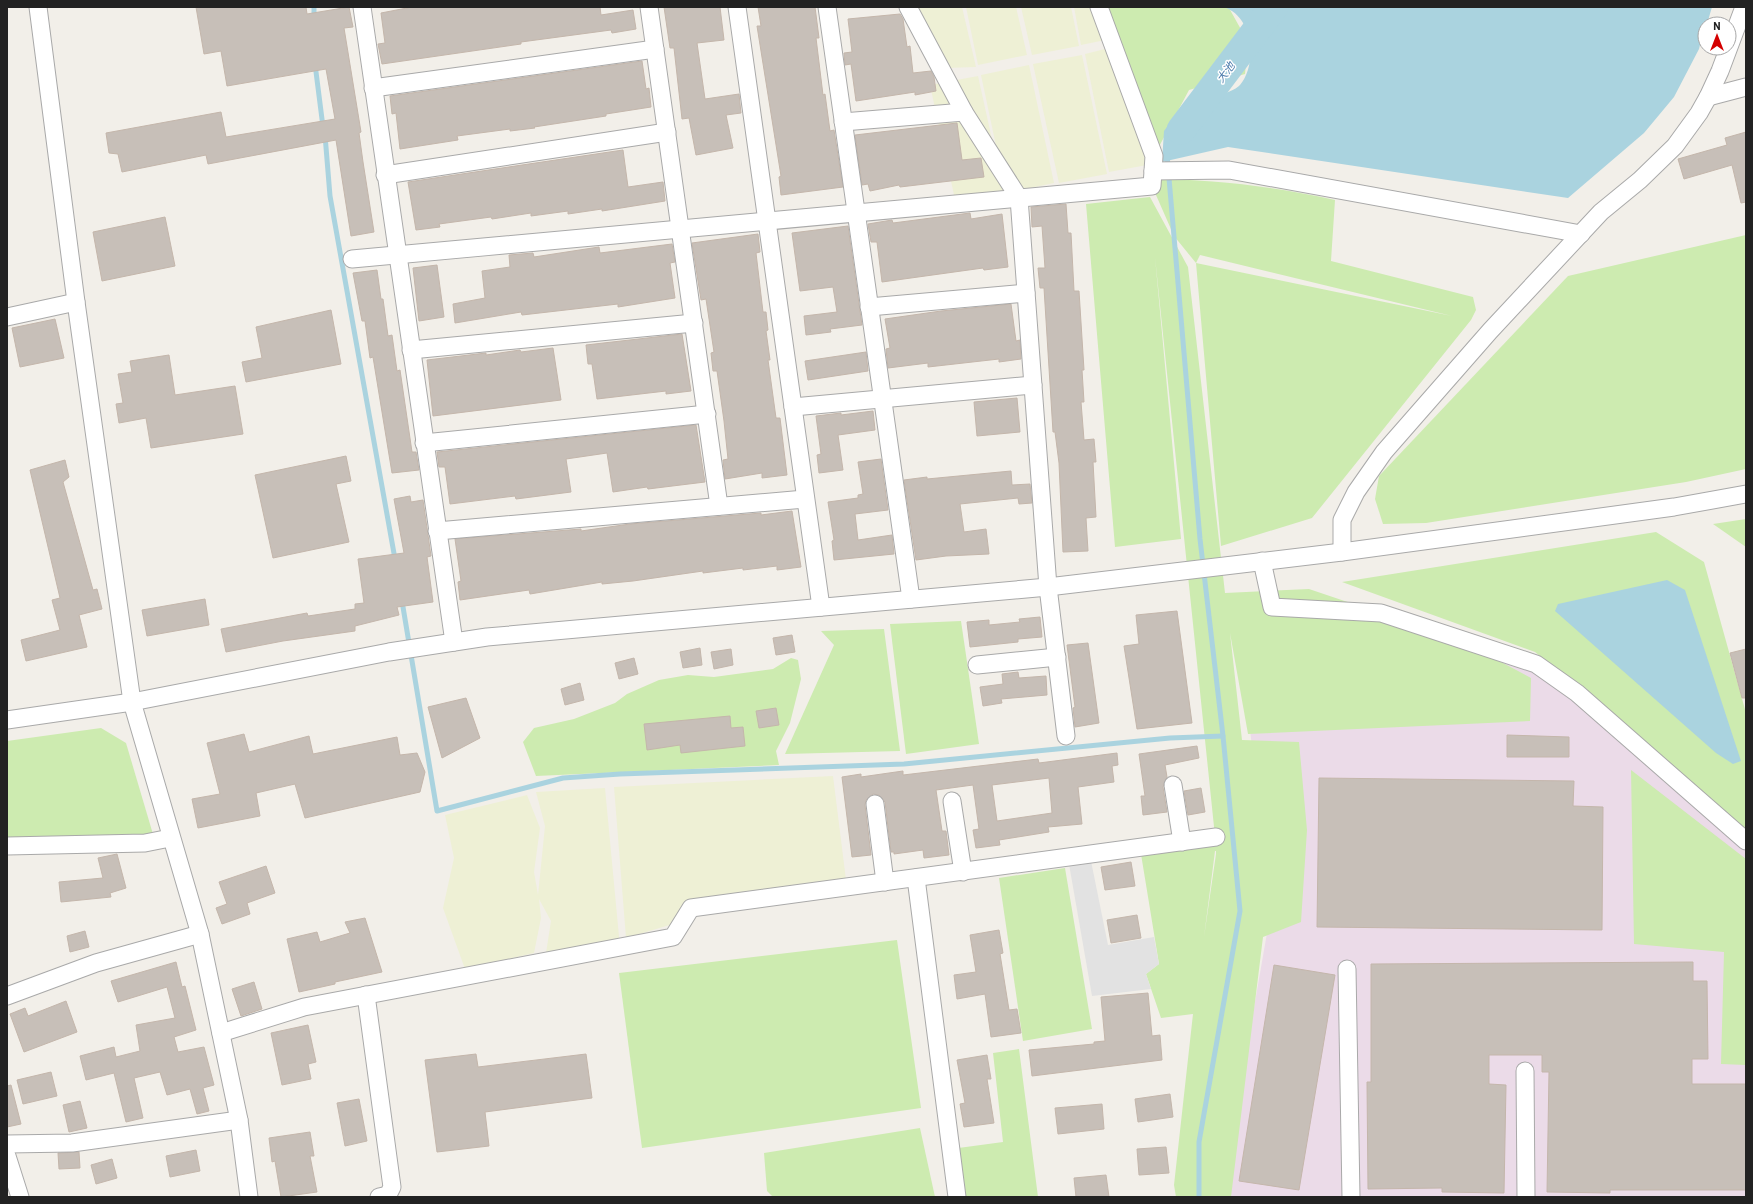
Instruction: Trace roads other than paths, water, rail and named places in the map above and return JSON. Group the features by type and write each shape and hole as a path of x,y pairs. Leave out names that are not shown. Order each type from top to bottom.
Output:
{"street":[{"path":"38,7 76,302 132,702 170,838 200,934 239,1120 249,1197"},
{"path":"363,7 396,254 454,642"},
{"path":"649,7 720,506"},
{"path":"737,7 821,607"},
{"path":"827,7 911,599"},
{"path":"908,7 964,112 1019,198 1048,587 1066,736"},
{"path":"352,259 1152,186 1154,156 1099,7"},
{"path":"1342,552 1342,520 1356,492 1384,452 1490,330 1581,234 1602,212 1640,180 1675,146 1699,113 1708,97 1720,71 1744,7"},
{"path":"373,88 655,49"},
{"path":"1708,97 1746,87"},
{"path":"843,122 964,112"},
{"path":"385,175 667,132"},
{"path":"1153,171 1229,170 1581,234"},
{"path":"869,307 1026,293"},
{"path":"7,316 76,302"},
{"path":"410,350 694,323"},
{"path":"793,408 882,398 1033,385"},
{"path":"424,443 707,414"},
{"path":"7,720 132,702 389,652 487,637 1048,587 1342,552 1674,507 1746,494"},
{"path":"437,531 805,499"},
{"path":"1262,561 1272,607 1381,614 1536,664 1577,693 1746,841"},
{"path":"977,665 1057,657"},
{"path":"1173,785 1182,842"},
{"path":"952,801 963,872"},
{"path":"875,804 885,882"},
{"path":"221,1032 304,1007 673,937 691,908 1216,837"},
{"path":"7,846 145,843 170,838"},
{"path":"916,878 957,1197"},
{"path":"7,996 96,963 200,934"},
{"path":"1347,969 1351,1197"},
{"path":"366,995 392,1187 388,1195 379,1197"},
{"path":"1525,1071 1526,1197"},
{"path":"7,1144 72,1143 239,1120"},
{"path":"7,1156 20,1197"}],"water":[{"path":"1223,7 1712,7 1709,16 1697,16 1697,53 1674,97 1644,133 1568,198 1228,147 1162,162 1164,131 1185,102 1229,92 1236,89 1246,76 1249,65 1250,41 1241,20 1233,12"},
{"path":"1667,580 1685,590 1741,761 1733,764 1716,753 1555,611 1558,604"}],"waterway":[{"path":"314,7 314,18"},
{"name":"大池","path":"1181,130 1274,7"},
{"path":"315,64 323,127"},
{"path":"325,135 330,196 395,559"},
{"path":"1167,155 1200,539 1223,736 1240,911 1199,1142 1199,1197"},
{"path":"402,601 437,811 563,778 620,774 904,764 1170,738 1223,736"}]}
